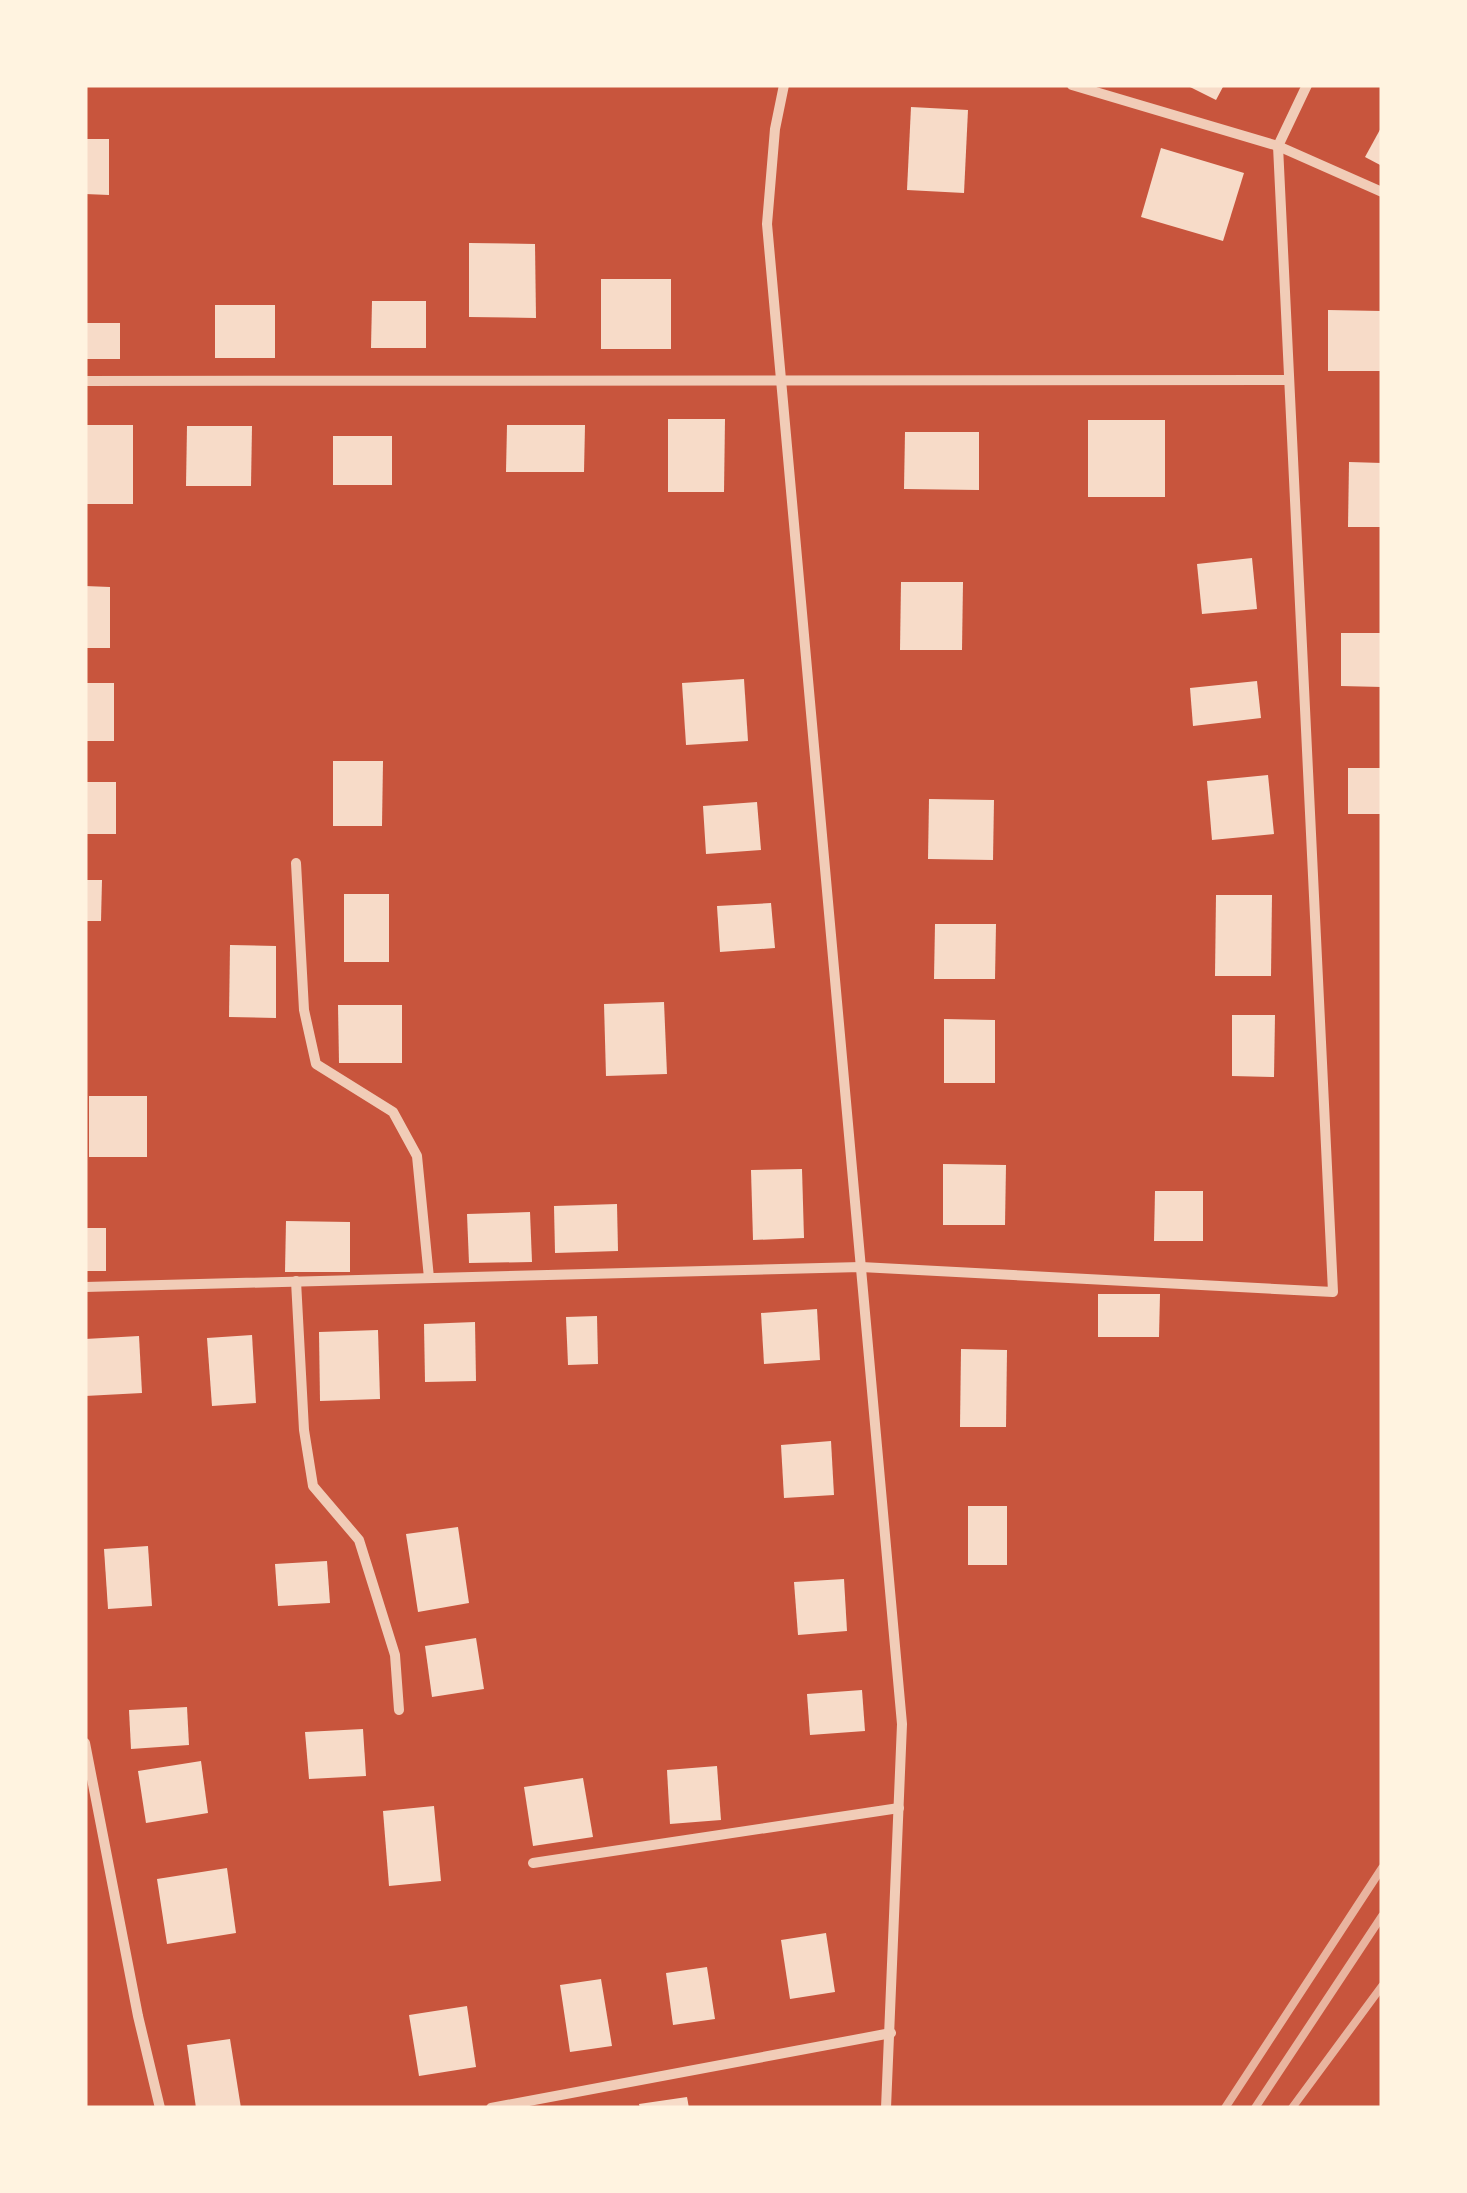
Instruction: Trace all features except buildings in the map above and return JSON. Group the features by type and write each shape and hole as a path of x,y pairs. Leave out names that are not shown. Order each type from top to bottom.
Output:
{"street":[{"path":"784,85 775,129 767,224 902,1724 886,2108"},
{"path":"1072,85 1278,146 1382,192"},
{"path":"85,1287 861,1268 1333,1292 1278,146 1307,85"},
{"path":"85,381 1289,380"},
{"path":"296,863 304,1010 316,1064 393,1112 417,1156 430,1278"},
{"path":"296,1282 304,1430 313,1486 359,1540 395,1655 398,1710"},
{"path":"85,1743 138,2016 160,2108"},
{"path":"533,1863 899,1808"},
{"path":"491,2108 891,2033"}],"railway":[{"path":"1225,2108 1382,1868"},
{"path":"1255,2108 1382,1916"},
{"path":"1292,2108 1382,1986"}]}
